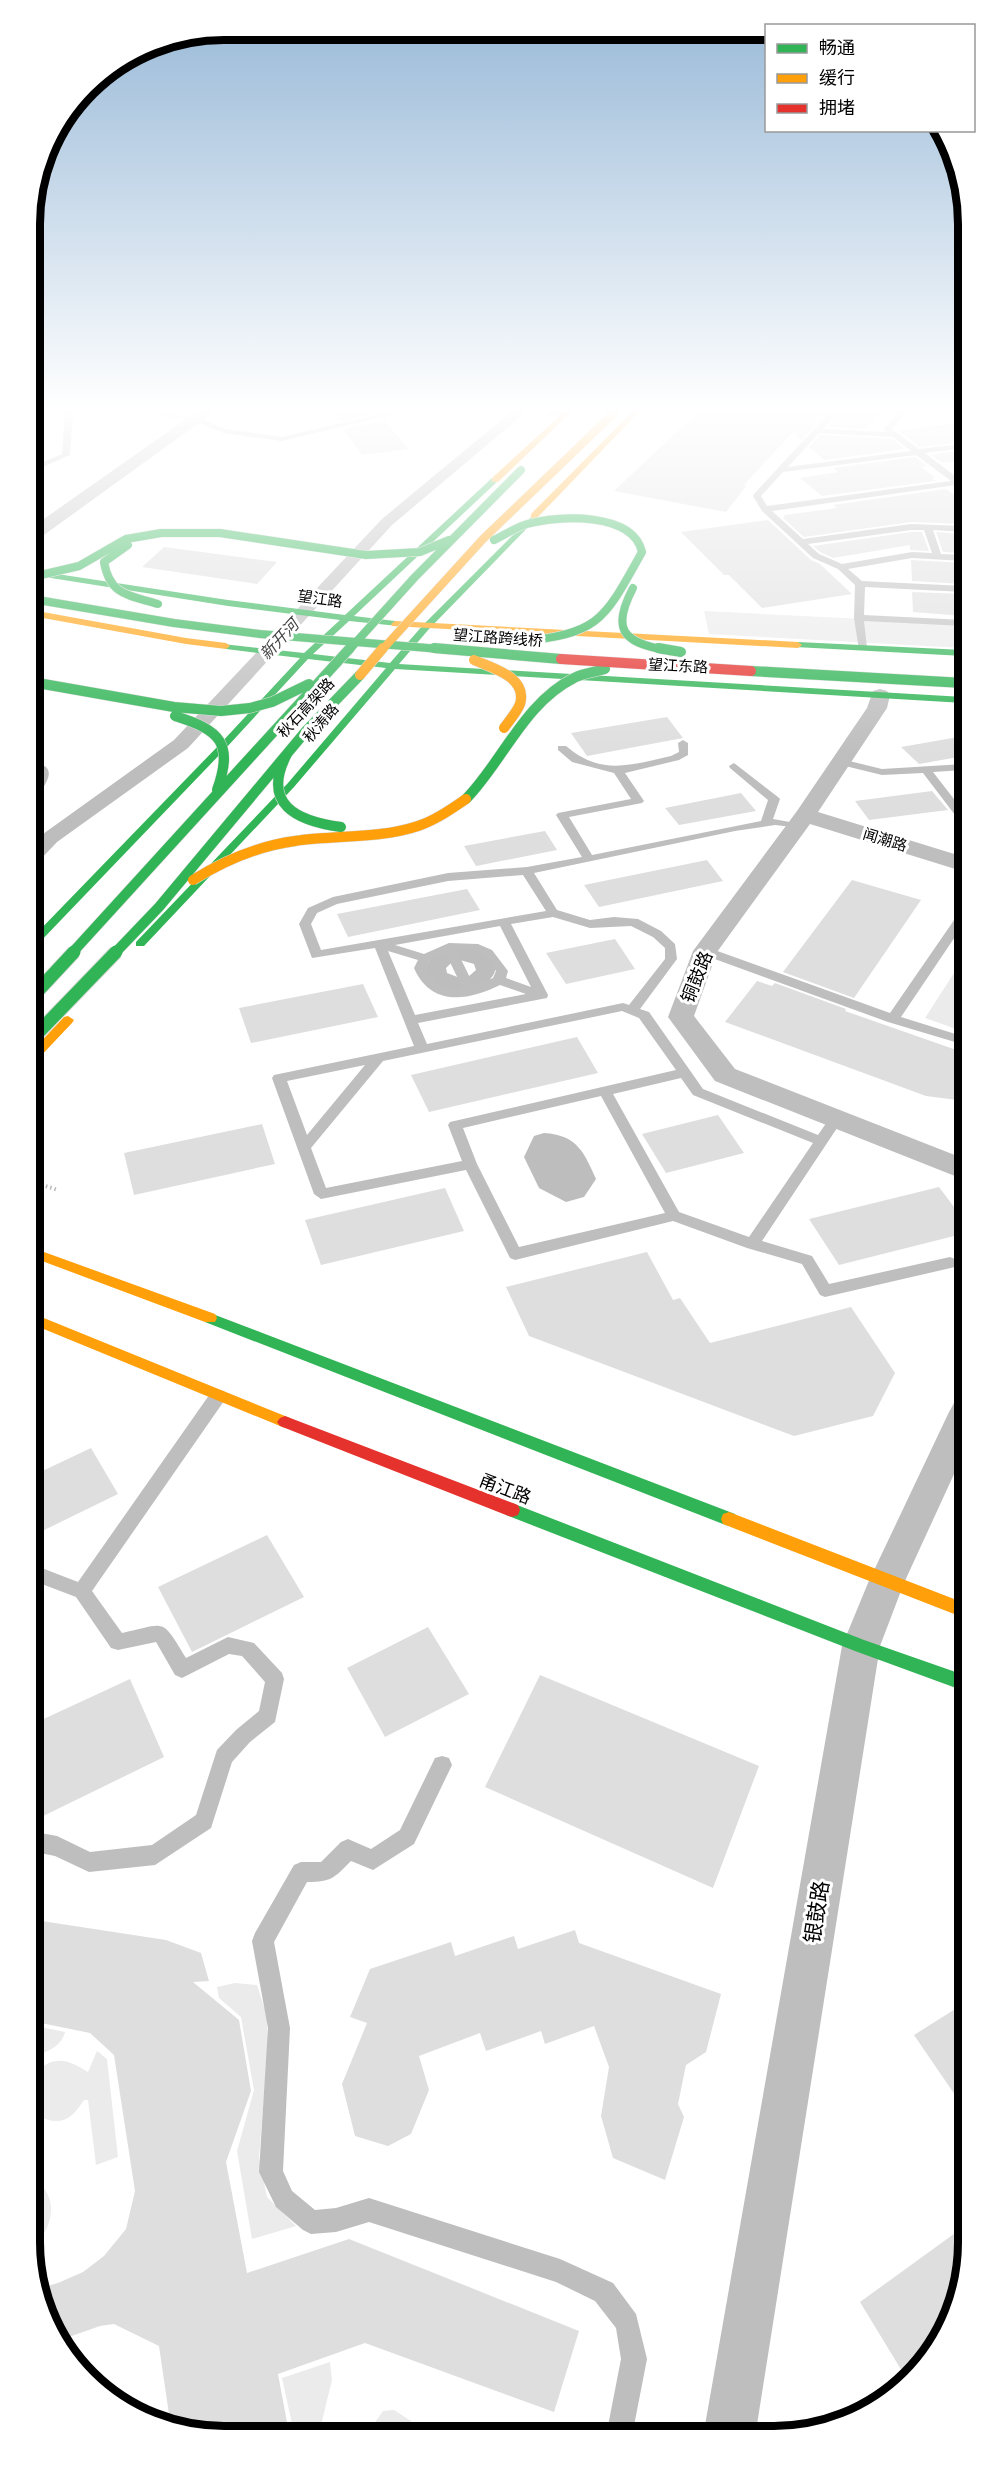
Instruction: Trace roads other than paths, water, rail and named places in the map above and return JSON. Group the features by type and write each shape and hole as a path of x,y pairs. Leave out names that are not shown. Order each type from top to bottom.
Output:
{"main road":[{"path":"41,935 208,763 306,656 447,527"},
{"name":"秋石高架路","path":"41,988 213,796 465,527"},
{"name":"秋石高架路","path":"41,1030 159,908 290,749 424,602 498,527"},
{"path":"481,545 517,527"},
{"name":"秋涛路","path":"41,1049 291,785 390,666 524,527"},
{"path":"496,643 561,637 594,624 610,610 642,552 642,546 633,535 618,527"},
{"path":"630,527 650,542 651,551 621,613 621,621 628,633 646,646 736,658"},
{"path":"41,575 73,568 85,563 117,542 152,533 198,531 334,551 391,556 438,547 456,536"},
{"path":"165,607 118,591 105,579 102,570 104,562 119,549 141,540 187,535 335,556 375,571 382,578 387,588 388,598 383,612"},
{"name":"望江路","path":"41,573 145,591 345,619 426,627"},
{"name":"望江路跨线桥","path":"41,587 165,607 375,633 736,658 958,669"},
{"name":"望江路跨线桥","path":"41,600 257,633 419,648 654,665 958,683"},
{"path":"41,620 109,612"},
{"path":"41,615 186,641 390,666"},
{"name":"望江东路","path":"426,627 958,653"},
{"path":"290,749 277,779 279,794 286,805 299,816 322,824 361,828 394,825 429,814 448,802 515,712 522,693 515,680 495,667 419,648"},
{"path":"159,908 205,870 251,849 304,838 387,834 417,827 441,816 461,805 476,790 534,707 548,692 564,682 600,670 654,665"},
{"name":"望江东路","path":"390,666 958,700"},
{"path":"41,683 174,708 221,711 250,708 272,702 295,693 328,672"},
{"path":"41,691 174,715 210,728 222,739 228,751 228,764 213,796"},
{"path":"40,1256 285,1346 886,1583 958,1609"},
{"name":"甬江路","path":"40,1322 218,1396 861,1646 958,1681"}],"street":[{"name":"铜鼓路","path":"880,695 877,708 801,821 705,951 681,1017 725,1075 958,1167"},
{"name":"闻潮路","path":"801,821 958,863"},
{"name":"银鼓路","path":"731,2426 861,1646 886,1583 958,1429"}],"lane":[{"path":"785,527 816,556 841,567 860,584 958,590"},
{"path":"802,542 910,527"},
{"path":"913,527 958,529"},
{"path":"928,528 938,557"},
{"path":"841,567 912,555 958,558"},
{"path":"860,584 861,648"},
{"path":"859,618 958,623"},
{"path":"562,748 576,760 618,771 675,758 684,753 683,743"},
{"path":"841,762 882,772 958,767"},
{"path":"734,766 774,799 766,823"},
{"path":"926,770 958,811"},
{"path":"589,859 562,815 638,801 618,771"},
{"path":"632,1010 671,959 671,947 657,934 634,922 614,921 590,924 553,913 316,955 305,924 312,911 333,902 366,893 448,878 527,870 766,823 801,821"},
{"path":"527,870 553,913"},
{"path":"504,921 542,995"},
{"path":"893,1019 958,923"},
{"path":"379,944 425,958"},
{"path":"379,944 422,1049"},
{"path":"499,980 502,971 493,955 476,947 449,947 425,958 420,968 428,985 440,991 454,994 471,993 499,980 542,995"},
{"path":"449,947 471,993"},
{"path":"705,951 893,1019 958,1039"},
{"path":"410,1020 542,995"},
{"path":"470,1164 321,1194 279,1078 623,1007 644,1015 698,1092 821,1141"},
{"path":"304,1147 379,1057"},
{"path":"684,1073 455,1125 470,1164 515,1254 674,1216 752,1244 807,1260 825,1291 950,1263"},
{"path":"605,1091 674,1216"},
{"path":"752,1244 836,1119"},
{"path":"82,1591 218,1396"},
{"path":"40,1575 82,1591 118,1642 160,1633 182,1669 228,1646 247,1649 275,1679 268,1716 243,1736 224,1757 204,1821 155,1855 89,1862 57,1846 40,1843"},
{"path":"442,1765 407,1837 373,1860 348,1849 325,1872 301,1872 263,1941 279,2028 272,2172 284,2199 310,2222 336,2220 369,2210 591,2279 604,2292 627,2323 629,2332 634,2359 621,2426"}],"waterway":[{"name":"新开河","path":"41,848 50,838 181,744 382,527"}]}
